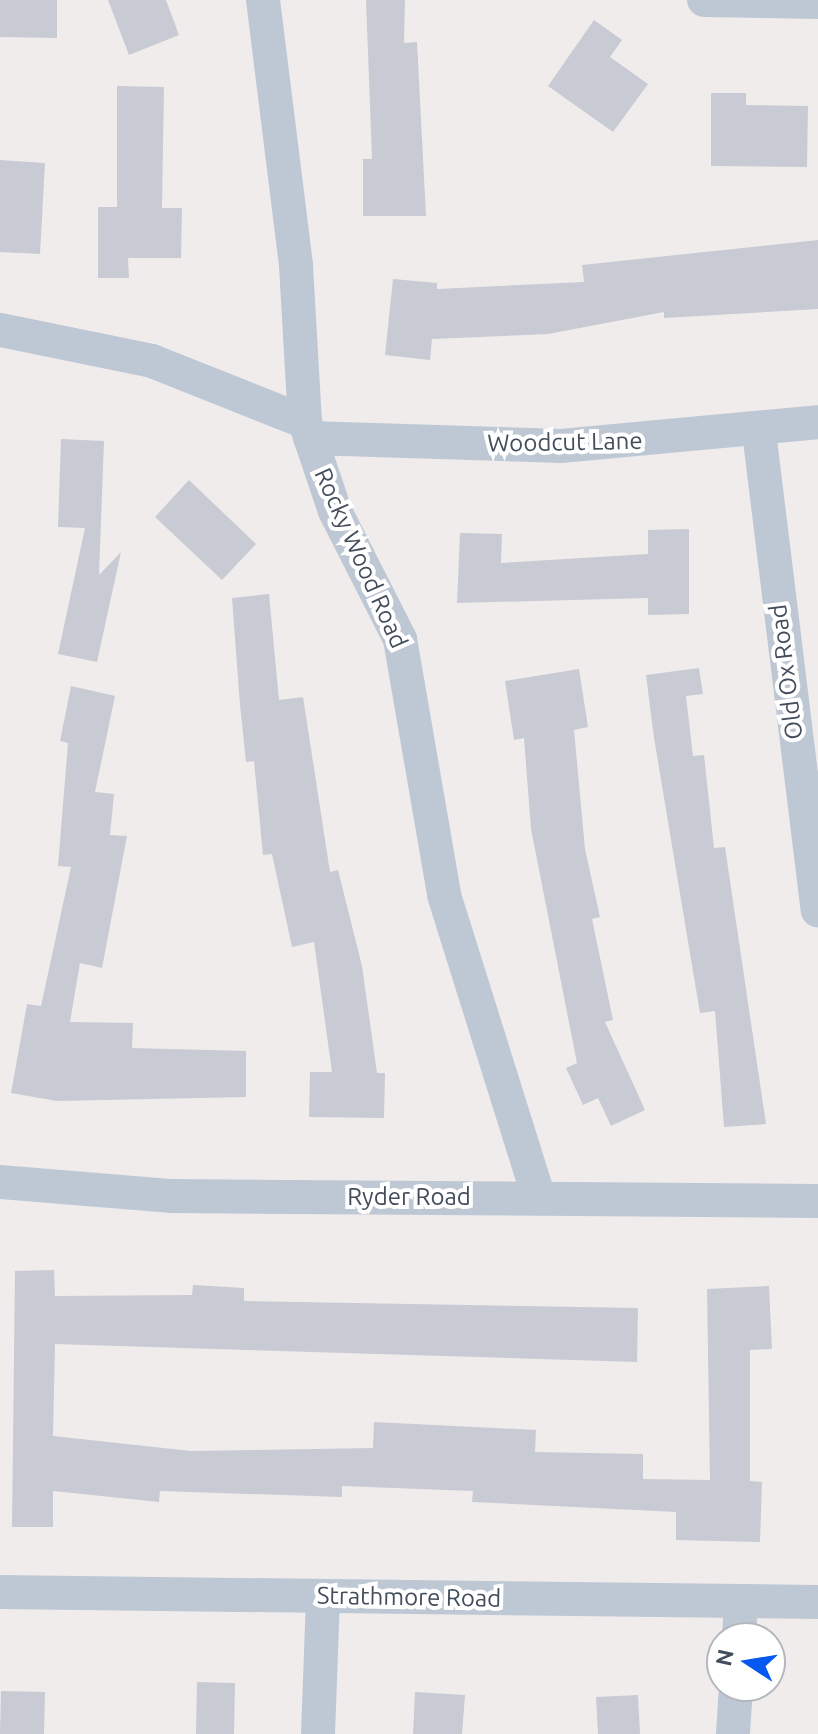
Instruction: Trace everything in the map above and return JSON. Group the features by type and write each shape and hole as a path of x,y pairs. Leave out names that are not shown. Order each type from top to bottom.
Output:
{"street":[{"name":"Rocky Wood Road","path":"263,0 296,266 307,430 335,511 400,639 444,895 539,1198"},
{"path":"704,0 818,2"},
{"name":"Woodcut Lane","path":"0,330 152,361 307,430 561,446 759,432 818,422"},
{"name":"Old Ox Road","path":"759,432 818,910"},
{"name":"Ryder Road","path":"0,1182 172,1196 818,1201"},
{"name":"Strathmore Road","path":"0,1592 818,1602"},
{"path":"318,1734 323,1596"},
{"path":"740,1622 741,1601"},
{"path":"733,1734 735,1702"}],"building":[{"path":"0,0 57,0 57,38 0,37"},
{"path":"108,0 166,0 179,35 129,55"},
{"path":"366,0 405,0 404,43 417,42 426,216 363,216 363,159 372,159"},
{"path":"594,20 622,40 610,57 648,84 613,132 548,86"},
{"path":"117,86 164,87 162,208 182,208 181,258 128,258 129,278 98,278 98,207 117,207"},
{"path":"711,93 746,93 746,105 808,106 807,167 711,166"},
{"path":"0,160 45,163 40,254 0,252"},
{"path":"818,240 818,309 664,318 664,312 548,334 432,339 430,360 385,355 393,279 437,283 437,289 584,282 582,265"},
{"path":"61,439 104,441 99,575 121,552 97,662 58,654 85,528 58,527"},
{"path":"189,480 256,544 222,580 155,517"},
{"path":"689,529 689,614 648,615 648,598 457,603 460,533 502,534 501,563 648,554 648,530"},
{"path":"269,594 279,700 303,697 330,872 338,870 362,966 377,1073 385,1073 384,1118 309,1117 310,1072 332,1072 314,942 292,947 272,854 263,855 254,761 246,762 240,705 232,598"},
{"path":"699,668 703,694 686,696 693,756 704,755 714,848 725,847 766,1124 724,1127 715,1011 700,1013 654,738 646,675"},
{"path":"579,669 588,727 574,730 585,849 600,917 592,919 613,1020 605,1022 645,1110 611,1126 598,1098 583,1105 566,1068 577,1063 531,829 524,738 514,740 505,681"},
{"path":"71,686 115,696 95,792 114,794 110,835 127,836 102,968 80,963 70,1022 133,1023 132,1048 246,1051 246,1097 57,1101 11,1093 27,1004 41,1006 71,867 58,866 68,743 60,741"},
{"path":"54,1270 55,1296 192,1295 193,1285 244,1288 244,1301 638,1308 637,1362 55,1344 53,1436 191,1451 373,1448 374,1422 536,1430 535,1452 643,1454 643,1479 710,1480 707,1289 769,1286 772,1349 750,1350 750,1481 762,1482 760,1542 676,1540 676,1512 472,1502 473,1491 342,1486 342,1497 160,1491 159,1502 53,1491 53,1527 12,1527 15,1271"},
{"path":"197,1682 235,1683 234,1734 196,1734"},
{"path":"1,1691 45,1692 44,1734 0,1734"},
{"path":"415,1692 465,1695 462,1734 413,1734"},
{"path":"638,1695 640,1734 598,1734 596,1697"}]}
